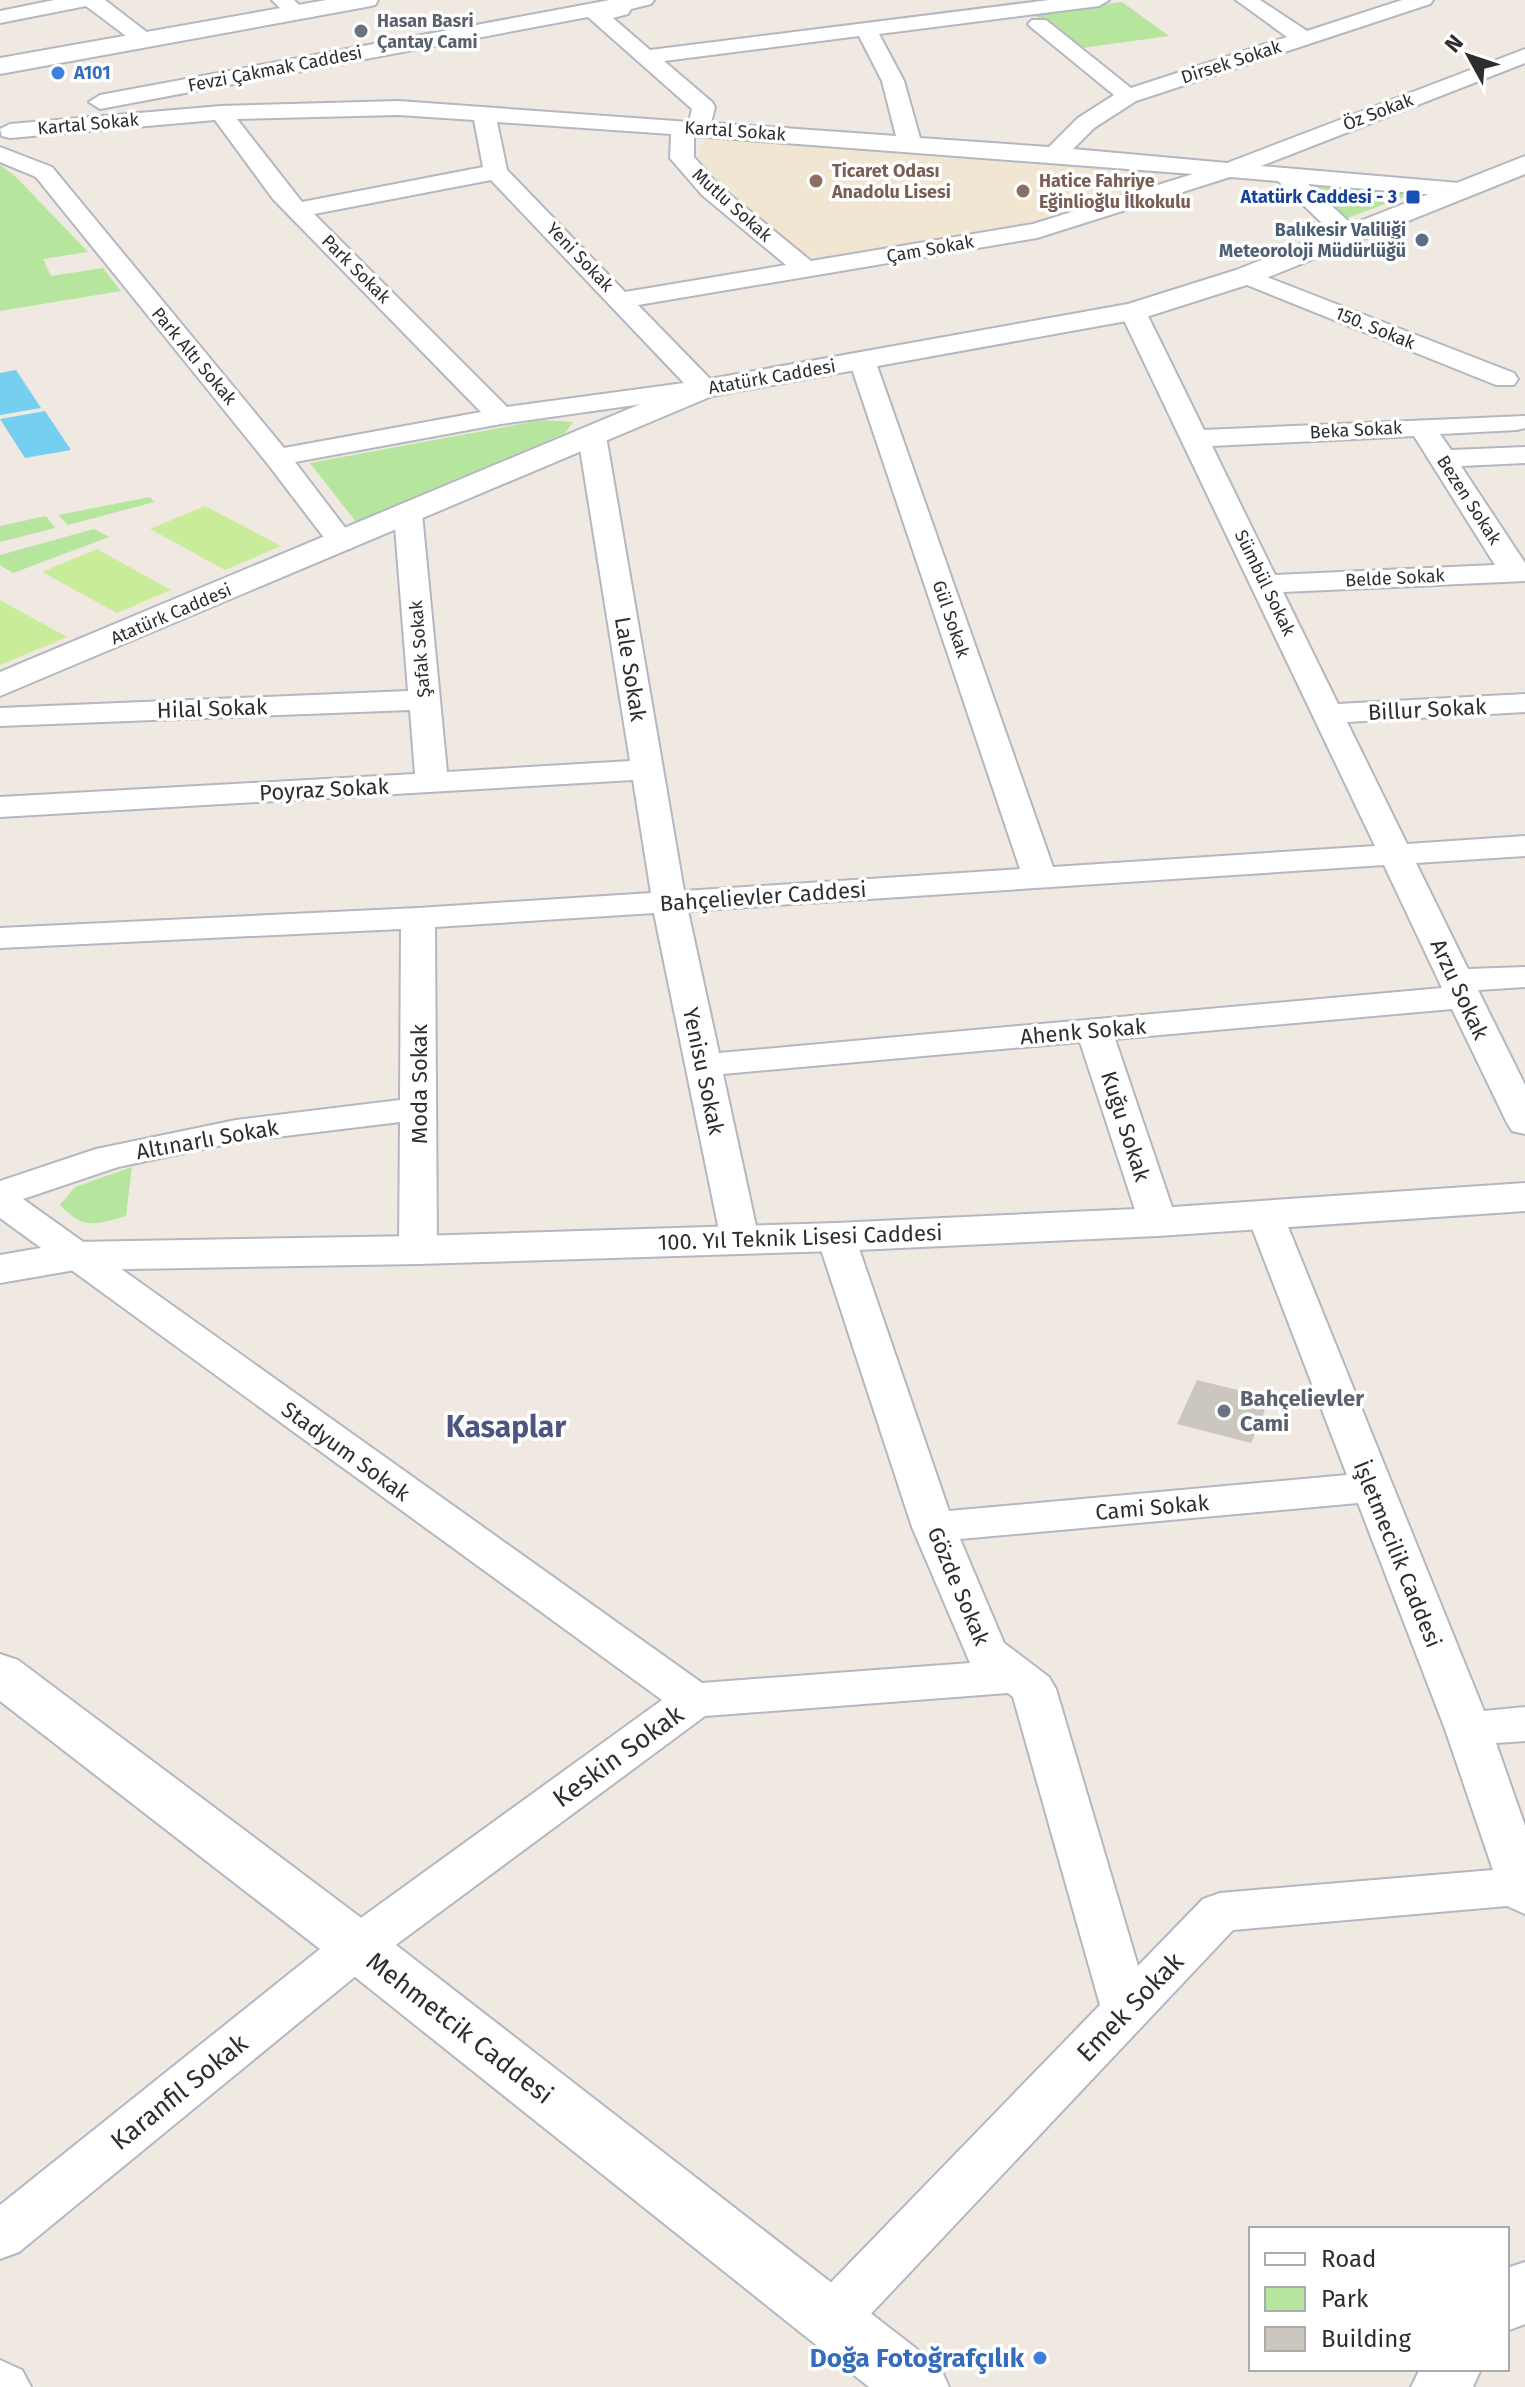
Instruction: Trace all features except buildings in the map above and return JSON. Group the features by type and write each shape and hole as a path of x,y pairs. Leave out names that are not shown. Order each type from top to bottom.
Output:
{"main road":[{"path":"0,66 146,40 289,6 366,0"},
{"name":"Atatürk Caddesi","path":"0,685 704,388 1133,312 1246,276 1525,164"},
{"name":"100. Yıl Teknik Lisesi Caddesi","path":"0,1269 75,1256 418,1250 836,1237 1158,1222 1525,1197"},
{"name":"100. Yıl Teknik Lisesi Caddesi","path":"0,1239 12,1238 75,1256"},
{"name":"Mehmetcik Caddesi","path":"0,1673 357,1947 917,2387"}],"street":[{"path":"0,17 88,0 146,40"},
{"path":"1246,0 1303,38"},
{"path":"280,68 312,70 597,15 624,9 629,1"},
{"name":"Fevzi Çakmak Caddesi","path":"4,135 280,68 629,1"},
{"path":"643,57 1084,1"},
{"name":"Dirsek Sokak","path":"1055,154 1086,123 1128,96 1412,1"},
{"path":"597,15 704,107 690,128"},
{"path":"1039,24 1128,96"},
{"path":"866,29 893,81 910,144"},
{"name":"Öz Sokak","path":"1231,169 1525,55"},
{"name":"Kartal Sokak","path":"4,135 221,113 327,108 484,112 1055,154 1459,190"},
{"path":"297,210 496,172 484,112"},
{"name":"Park Sokak","path":"221,113 281,194 501,416"},
{"name":"Mutlu Sokak","path":"690,128 682,158 710,190 807,270"},
{"name":"Park Altı Sokak","path":"4,135 44,172 277,457 342,542"},
{"name":"Çam Sokak","path":"622,300 1037,231 1231,169"},
{"name":"Yeni Sokak","path":"496,172 704,388"},
{"path":"1284,174 1349,235"},
{"name":"150. Sokak","path":"1246,276 1505,379"},
{"name":"Sümbül Sokak","path":"1133,312 1397,854"},
{"path":"1521,428 1505,399 1505,379 1525,357"},
{"name":"Gül Sokak","path":"862,360 1040,878"},
{"path":"277,457 501,416 704,388"},
{"name":"Beka Sokak","path":"1194,439 1422,427 1521,428"},
{"name":"Bezen Sokak","path":"1422,427 1520,572"},
{"name":"Lale Sokak","path":"592,436 669,902"},
{"path":"1443,459 1525,455"},
{"name":"Şafak Sokak","path":"408,514 432,783"},
{"name":"Belde Sokak","path":"1265,584 1520,572"},
{"name":"Hilal Sokak","path":"0,717 425,700"},
{"name":"Billur Sokak","path":"1328,714 1525,703"},
{"name":"Poyraz Sokak","path":"0,807 648,770"},
{"name":"Bahçelievler Caddesi","path":"0,938 418,918 1525,846"},
{"name":"Arzu Sokak","path":"1397,854 1525,1123"},
{"name":"Yenisu Sokak","path":"669,902 740,1240"},
{"name":"Moda Sokak","path":"418,918 418,1250"},
{"name":"Ahenk Sokak","path":"703,1065 1094,1030 1460,988 1525,977"},
{"name":"Kuğu Sokak","path":"1094,1030 1158,1222"},
{"name":"Altınarlı Sokak","path":"0,1194 109,1157 222,1134 420,1109"},
{"name":"Stadyum Sokak","path":"0,1200 694,1700"},
{"name":"İşletmecilik Caddesi","path":"1266,1215 1468,1729 1524,1890"},
{"name":"Gözde Sokak","path":"836,1237 933,1527 986,1652 1033,1689 1126,2011"},
{"name":"Cami Sokak","path":"933,1527 1371,1487"},
{"name":"Keskin Sokak","path":"357,1947 694,1700 1017,1676"},
{"path":"1468,1729 1525,1724"},
{"name":"Emek Sokak","path":"830,2320 1220,1912 1524,1890"},
{"name":"Karanfil Sokak","path":"0,2236 357,1947"},
{"path":"1509,2305 1525,2285"},
{"path":"1439,2387 1452,2371"}],"shaded area":[{"path":"706,134 1163,168 1161,183 1028,223 832,259 799,254 696,163"}],"green space":[{"path":"1122,2 1169,36 1082,48 1031,13"},
{"path":"0,165 14,175 88,252 43,259 51,276 103,268 121,291 0,311"},
{"path":"1313,184 1412,194 1347,218"},
{"path":"542,420 573,422 565,433 356,522 310,463"},
{"path":"150,497 154,502 68,525 58,515"},
{"path":"205,506 281,546 225,570 150,529"},
{"path":"46,516 55,528 0,542 0,526"},
{"path":"94,529 109,537 13,573 0,565 0,555"},
{"path":"97,549 171,590 117,613 42,572"},
{"path":"0,600 67,637 0,665"},
{"path":"132,1167 126,1216 106,1222 83,1222 60,1205 75,1187"}],"water":[{"path":"16,370 41,408 0,415 0,373"},
{"path":"45,411 71,450 25,458 0,419"}],"place":[{"name":"Hasan Basri Çantay Cami","path":"361,31"},
{"name":"A101","path":"58,73"},
{"name":"Ticaret Odası Anadolu Lisesi","path":"816,181"},
{"name":"Hatice Fahriye Eğinlioğlu İlkokulu","path":"1023,191"},
{"name":"Atatürk Caddesi - 3","path":"1413,197"},
{"name":"Balıkesir Valiliği Meteoroloji Müdürlüğü","path":"1422,240"},
{"name":"Bahçelievler Cami","path":"1224,1411"},
{"name":"Doğa Fotoğrafçılık","path":"1040,2358"}],"district":[{"name":"Kasaplar","path":"506,1427"}]}
